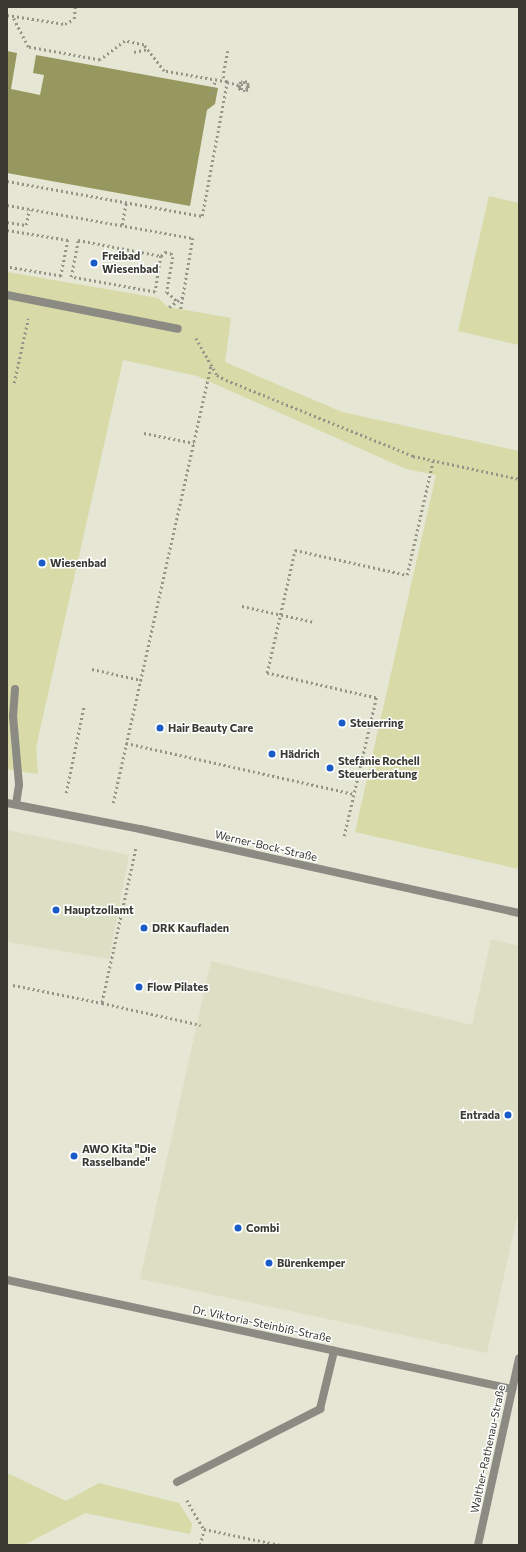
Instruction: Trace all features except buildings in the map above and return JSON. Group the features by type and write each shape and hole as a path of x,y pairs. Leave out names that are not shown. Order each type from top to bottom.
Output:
{"street":[{"path":"7,295 178,329"},
{"path":"15,689 13,716 19,785 16,804"},
{"name":"Werner-Bock-Straße","path":"7,803 140,829 519,913"},
{"name":"Dr. Viktoria-Steinbiß-Straße","path":"7,1280 512,1389"},
{"path":"177,1482 320,1409 334,1351"},
{"name":"Walther-Rathenau-Straße","path":"478,1545 519,1358"}],"path":[{"path":"7,15 65,24 74,19 75,7"},
{"path":"12,16 28,47 100,60 125,41 144,45 164,71 227,82 239,85 239,88 243,91 246,91 248,88 248,85 247,82 241,82 239,86 241,89 246,90 248,85 245,82 241,84 244,86"},
{"path":"134,52 148,49"},
{"path":"7,181 202,216 227,82 223,76 228,51"},
{"path":"212,94 215,80"},
{"path":"122,225 126,202"},
{"path":"7,205 193,238 181,309"},
{"path":"7,222 26,225 29,209"},
{"path":"7,230 68,240 61,276 7,267"},
{"path":"161,256 78,240 71,277 155,292 161,256 165,252 171,253 173,257 167,292 177,301"},
{"path":"14,383 33,300"},
{"path":"178,329 188,331 200,342 217,375 226,380 413,456 519,479"},
{"path":"109,823 212,364"},
{"path":"144,433 194,443"},
{"path":"344,836 376,698 267,673 295,550 407,575 433,461"},
{"path":"242,606 314,622"},
{"path":"92,669 141,680"},
{"path":"61,813 84,704"},
{"path":"126,743 354,794"},
{"path":"102,1003 140,829"},
{"path":"13,985 201,1025"},
{"path":"177,1482 204,1529 200,1545"},
{"path":"204,1529 280,1545"}],"shaded area":[{"path":"7,51 17,53 11,89 40,95 44,75 33,73 36,55 218,88 215,104 207,110 190,206 7,173"},
{"path":"489,196 519,203 519,345 458,331"},
{"path":"7,272 158,298 168,307 231,318 225,362 342,412 519,451 519,869 355,832 436,475 406,469 197,376 123,360 39,734 36,749 38,774 7,769"},
{"path":"7,830 129,855 109,959 7,942"},
{"path":"491,939 519,946 519,1208 487,1353 140,1279 211,961 472,1025"},
{"path":"7,1473 66,1501 99,1483 179,1503 192,1524 190,1534 85,1513 24,1545 7,1545"}],"place":[{"name":"Freibad Wiesenbad","path":"94,263"},
{"name":"Wiesenbad","path":"42,563"},
{"name":"Steuerring","path":"342,723"},
{"name":"Hair Beauty Care","path":"160,728"},
{"name":"Hädrich","path":"272,754"},
{"name":"Stefanie Rochell Steuerberatung","path":"330,768"},
{"name":"Hauptzollamt","path":"56,910"},
{"name":"DRK Kaufladen","path":"144,928"},
{"name":"Flow Pilates","path":"139,987"},
{"name":"Entrada","path":"508,1115"},
{"name":"AWO Kita \"Die Rasselbande\"","path":"74,1156"},
{"name":"Combi","path":"238,1228"},
{"name":"Bürenkemper","path":"269,1263"}]}
